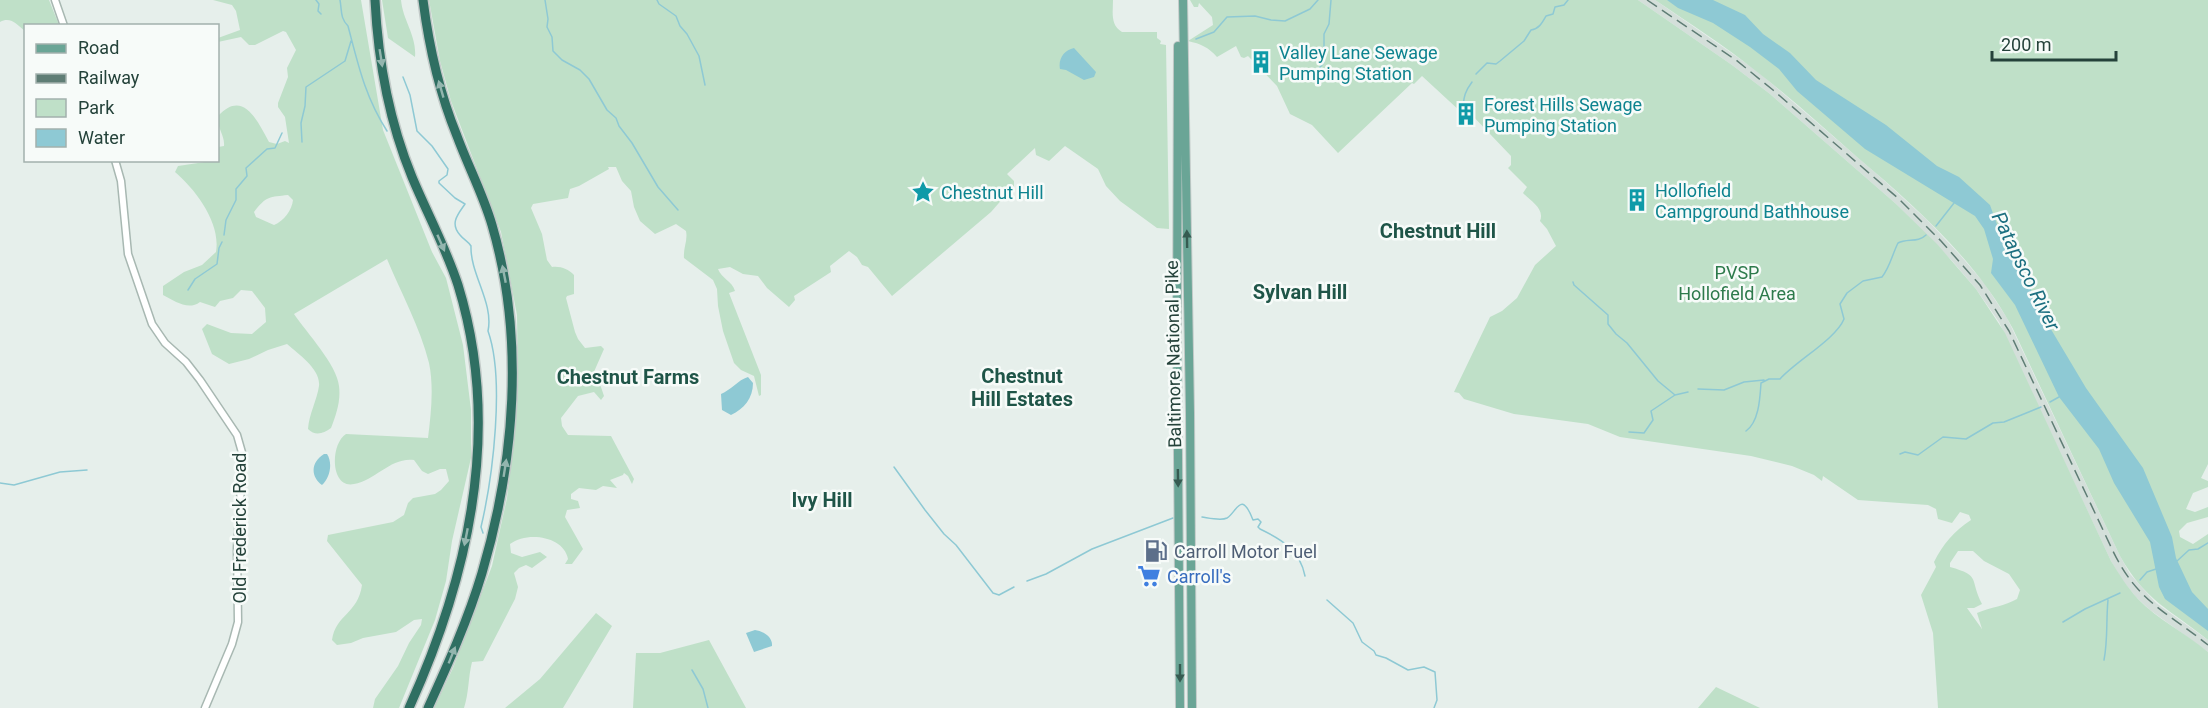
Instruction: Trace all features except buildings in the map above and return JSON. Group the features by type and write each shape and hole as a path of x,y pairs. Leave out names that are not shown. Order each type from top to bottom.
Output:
{"highway":[{"path":"375,0 384,81 394,124 412,176 458,286 472,345 478,393 476,480 461,566 444,623 409,708"},
{"path":"423,0 429,40 443,97 491,221 501,257 509,301 513,366 507,458 490,544 465,622 428,708"}],"main road":[{"name":"Baltimore National Pike","path":"1178,0 1180,708"},
{"name":"Baltimore National Pike","path":"1183,0 1192,708"}],"street":[{"path":"55,0 63,24"},
{"name":"Old Frederick Road","path":"116,162 121,181 128,254 152,324 160,338 193,370 207,389 237,435 243,456 237,548 238,622 232,644 205,708"}],"shaded area":[{"path":"1638,0 1655,0 1756,70 1878,175 1926,219 1960,255 1984,283 2007,318 2130,574 2156,603 2208,640 2208,652 2150,610 2122,580 1999,322 1976,289 1953,262 1895,203 1770,94"}],"green space":[{"path":"0,0 49,0 59,24 24,24 24,30 11,21 0,22"},
{"path":"213,0 361,0 383,130 432,252 446,278 463,345 471,410 471,458 452,541 446,581 435,620 399,708 373,708 375,699 398,666 421,625 422,619 414,620 396,632 337,645 332,640 334,631 356,602 362,585 327,541 328,535 393,522 404,515 408,503 413,498 435,494 449,481 446,469 428,474 422,471 414,460 398,462 354,484 346,484 340,480 337,473 335,456 337,447 346,434 428,438 432,391 429,363 415,323 387,259 294,314 327,359 339,386 339,402 331,428 319,433 313,433 308,429 319,380 308,362 287,344 229,364 212,354 202,329 207,324 231,333 252,334 266,322 265,308 252,291 241,290 233,298 220,301 215,307 200,302 191,306 186,305 163,295 163,286 184,272 202,265 216,252 217,241 211,219 199,198 175,172 178,166 219,162 219,147 224,146 219,115 227,108 242,107 254,117 269,142 289,143 285,117 278,103 288,77 287,68 296,50 286,32 283,31 255,45 249,45 241,37 219,42 219,38 240,30 236,11 232,5","holes":["288,195 293,200 287,215 274,225 256,217 254,212 265,200"]},
{"path":"382,0 401,0 414,42 415,57 388,38"},
{"path":"429,0 1113,0 1113,18 1118,29 1122,32 1157,32 1160,44 1166,45 1169,229 1157,228 1120,201 1106,186 1098,169 1065,146 1049,161 1036,155 1035,148 1007,174 1014,181 1014,186 1003,190 992,189 989,192 995,196 1005,196 991,212 892,296 868,267 862,265 849,251 830,266 831,272 794,296 795,300 789,307 767,288 758,276 743,274 730,267 718,269 735,291 729,293 761,375 761,395 759,396 754,376 741,370 734,363 723,331 717,289 713,280 684,258 686,231 676,224 655,234 640,221 631,191 622,181 616,167 608,167 609,169 570,189 568,198 533,204 531,208 542,234 547,260 552,267 564,268 574,275 574,294 566,298 578,339 585,348 601,346 604,349 593,374 604,396 601,400 594,392 578,396 561,418 562,426 568,435 611,436 634,479 632,484 624,473 610,480 617,488 603,486 596,490 579,488 571,494 571,499 578,501 580,508 567,510 565,517 583,549 572,564 565,564 568,559 560,545 544,538 526,538 510,544 511,553 522,557 540,552 547,557 532,568 526,565 514,573 518,587 515,599 483,661 472,662 464,708 434,708 453,668 492,566 507,498 518,382 517,315 501,232 451,101 440,61"},
{"name":"PVSP Hollofield Area","path":"1190,0 1638,0 1770,94 1895,203 1937,244 1976,289 2005,333 2117,571 2146,607 2208,652 2208,708 1938,708 1933,633 1921,595 1936,567 1934,562 1937,555 1954,533 1971,520 1969,515 1960,512 1952,523 1938,519 1936,509 1928,505 1858,500 1823,476 1822,481 1792,466 1751,456 1620,437 1588,424 1514,414 1464,399 1459,393 1454,392 1490,317 1502,311 1517,298 1535,265 1556,246 1540,221 1539,209 1523,193 1527,187 1508,168 1511,165 1511,156 1469,112 1461,112 1422,76 1338,153 1312,125 1290,114 1277,86 1248,56 1241,57 1236,46 1217,57 1204,46 1188,41 1213,25 1212,17 1199,3 1198,7 1194,7","holes":["1958,551 1973,551 1984,561 2009,574 2020,590 2017,599 1977,613 1982,629 1967,608 1974,608 1982,604 1971,576 1950,567"]},
{"path":"1655,0 2208,0 2208,464 2201,478 2208,481 2208,487 2193,493 2186,509 2195,512 2208,507 2208,517 2187,523 2179,531 2180,537 2193,544 2208,534 2208,640 2149,595 2130,572 2120,556 2013,329 1982,280 1963,258 1901,195 1782,92 1732,52"},
{"path":"596,613 612,626 563,708 505,708 540,679"},
{"path":"709,640 746,708 633,708 636,653 660,653"},
{"path":"1716,687 1760,708 1698,708"}],"water":[{"name":"Patapsco River","path":"1667,0 1713,0 1745,15 1763,34 1790,53 1816,80 1886,125 1937,166 1959,177 1990,205 2007,252 2018,265 2052,331 2086,388 2143,468 2172,537 2176,558 2192,592 2208,609 2208,631 2165,599 2159,587 2150,542 2114,483 2099,449 2059,397 2015,305 1991,273 1993,259 1984,229 1975,216 1865,149 1797,91 1779,69 1750,47 1713,23 1678,8"},
{"path":"1074,48 1096,72 1094,77 1084,80 1060,69 1062,56"},
{"path":"748,377 753,383 747,402 731,415 722,410 721,394"},
{"path":"324,454 327,454 329,458 330,470 322,485 315,477 314,465"},
{"path":"755,630 767,635 772,646 754,652 746,633"}],"waterway":[{"path":"316,0 319,4 318,11 321,14"},
{"path":"340,0 342,17 348,26 363,80 373,106 387,131"},
{"path":"545,0 547,27 552,37 553,51 589,79 658,187 678,210"},
{"path":"657,0 676,16 680,26 687,34 699,56 705,85"},
{"path":"1196,39 1214,32 1227,17 1255,16 1285,21 1310,9 1318,0"},
{"path":"1317,75 1324,62 1324,34 1329,24 1331,0"},
{"path":"1476,74 1487,63 1496,64 1500,61 1524,41 1531,30 1538,27 1546,16 1553,14 1555,7 1564,5 1568,0"},
{"path":"302,142 301,123 306,87 345,61 351,41"},
{"path":"403,77 410,95 417,131 432,146 448,169 447,175 439,183 465,204 456,218 455,226 471,246 474,267 488,310 488,331 496,375 496,401 490,482 481,527 483,533"},
{"path":"1460,117 1466,92 1472,82"},
{"path":"224,235 226,220 236,200 236,189 247,176 246,168 267,149 275,148 282,133"},
{"path":"1936,226 1954,203"},
{"path":"1746,431 1756,416 1761,383 1769,379 1780,379 1840,327 1844,319 1840,304 1847,293 1863,281 1882,277 1898,243 1920,239 1926,235"},
{"path":"188,290 195,279 217,264 222,242"},
{"path":"1573,282 1608,315 1608,324 1616,334 1627,343 1658,381 1675,395"},
{"path":"1698,389 1724,390 1744,382 1764,380"},
{"path":"1629,432 1644,433 1653,420 1651,411 1675,395 1688,392"},
{"path":"2050,402 2059,397"},
{"path":"1900,454 1905,452 1918,455 1943,437 1966,439 1993,423 2004,422 2041,407"},
{"path":"894,467 925,510 993,593 999,595 1014,587"},
{"path":"0,483 14,485 60,472 87,470"},
{"path":"1202,517 1224,519 1242,504 1249,511 1253,520 1258,519 1261,522 1258,527 1260,529 1282,541 1294,552 1305,576"},
{"path":"1027,581 1046,574 1092,549 1173,518"},
{"path":"2177,561 2189,550 2198,549 2208,543"},
{"path":"2140,580 2147,572 2156,569"},
{"path":"2063,622 2120,593"},
{"path":"1327,600 1353,623 1362,642 1376,655 1408,670 1424,667 1435,672 1437,700 1434,708"},
{"path":"2104,660 2108,600"},
{"path":"692,670 703,689 708,708"}],"railway":[{"path":"1647,0 1736,60 1773,90 1899,199 1980,285 2009,331 2122,567 2142,594 2208,645"}],"place":[{"name":"Valley Lane Sewage Pumping Station","path":"1261,62"},
{"name":"Forest Hills Sewage Pumping Station","path":"1466,114"},
{"name":"Chestnut Hill","path":"923,192"},
{"name":"Hollofield Campground Bathhouse","path":"1637,200"},
{"name":"Carroll Motor Fuel","path":"1156,551"},
{"name":"Carroll's","path":"1149,576"}],"district":[{"name":"Chestnut Hill","path":"1438,231"},
{"name":"Sylvan Hill","path":"1300,292"},
{"name":"Chestnut Farms","path":"628,377"},
{"name":"Chestnut Hill Estates","path":"1022,388"},
{"name":"Ivy Hill","path":"822,500"}]}
